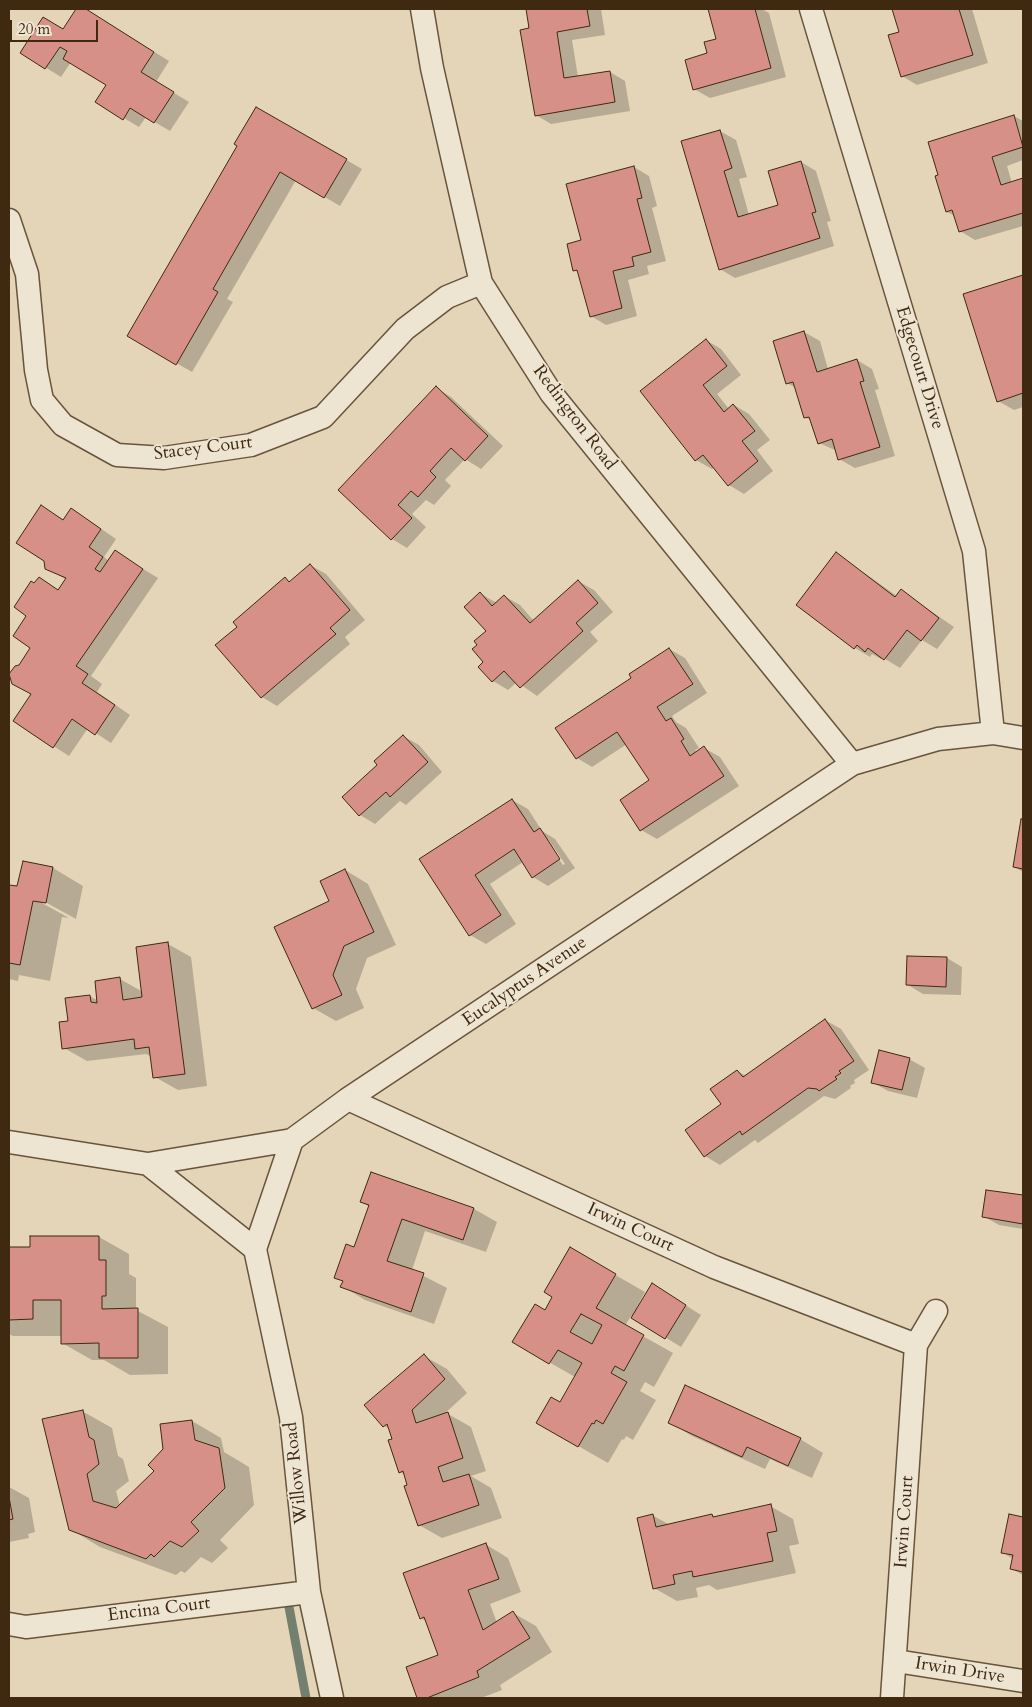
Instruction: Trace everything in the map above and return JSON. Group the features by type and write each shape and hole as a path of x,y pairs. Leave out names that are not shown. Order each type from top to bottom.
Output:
{"street":[{"name":"Redington Road","path":"422,9 432,68 481,283 551,393 852,764"},
{"name":"Edgecourt Drive","path":"811,9 974,551 993,733"},
{"name":"Stacey Court","path":"9,220 27,274 36,370 42,400 63,425 117,455 164,458 252,445 322,417 405,328 448,298 481,283"},
{"name":"Eucalyptus Avenue","path":"9,1142 148,1164 292,1140 348,1099 852,764 938,739 993,733 1023,738"},
{"name":"Irwin Court","path":"348,1099 714,1267 916,1345"},
{"path":"148,1164 256,1249 292,1140"},
{"name":"Willow Road","path":"256,1249 291,1417 309,1592 332,1698"},
{"name":"Irwin Court","path":"892,1698 916,1345 936,1311"},
{"name":"Encina Court","path":"9,1624 26,1627 309,1592"},
{"name":"Irwin Drive","path":"896,1661 1023,1680"}],"building":[{"path":"76,9 86,9 154,52 141,72 174,92 154,123 130,108 123,120 95,102 106,85 63,59 67,51 60,47 45,69 20,53 43,17 63,29"},
{"path":"526,9 587,9 590,26 557,32 564,78 610,71 615,102 535,116 520,30 529,28"},
{"path":"708,9 755,9 771,68 693,90 685,60 707,53 704,42 716,39"},
{"path":"892,9 959,9 973,55 901,77 888,35 899,32"},
{"path":"256,107 347,159 324,198 280,172 213,289 218,292 176,365 127,336 237,146 234,144"},
{"path":"1014,115 1023,147 992,157 1001,185 1023,178 1023,213 959,232 952,210 946,212 935,176 938,175 928,142"},
{"path":"720,130 732,168 724,171 738,217 778,205 768,171 801,161 816,212 812,213 820,238 719,270 681,141"},
{"path":"634,166 642,198 637,199 651,252 632,257 634,266 613,271 622,308 590,317 577,270 573,271 567,244 581,240 566,184"},
{"path":"1023,275 1023,393 997,402 963,294"},
{"path":"804,331 817,372 857,359 864,381 860,382 880,447 838,460 832,439 818,444 809,417 804,418 793,382 786,384 773,341"},
{"path":"706,339 727,366 703,385 724,412 733,404 755,431 742,441 758,461 728,486 703,455 695,461 640,391"},
{"path":"436,386 488,436 465,461 451,448 430,471 436,477 418,497 411,491 398,505 412,518 391,540 338,490"},
{"path":"41,505 63,520 71,508 101,529 89,547 103,557 95,569 100,572 115,550 143,569 76,666 88,674 82,683 115,705 95,735 72,719 53,748 13,721 31,694 12,684 9,674 15,666 19,665 30,648 13,636 26,616 14,607 31,581 34,583 39,577 58,590 66,578 45,569 44,561 16,543"},
{"path":"836,552 895,597 901,589 939,618 921,641 907,630 884,660 868,648 865,652 857,645 854,649 796,605"},
{"path":"310,564 350,610 330,628 336,634 261,698 215,645 237,627 233,622 285,577 289,582"},
{"path":"578,580 598,603 576,623 583,631 520,688 504,671 492,682 478,667 483,662 472,649 477,645 474,641 486,631 464,607 480,592 492,606 504,595 530,623"},
{"path":"669,648 693,684 657,707 666,721 671,718 684,739 681,741 690,756 704,746 724,776 640,831 620,800 649,780 617,732 576,759 555,728 631,678 629,674"},
{"path":"403,735 428,762 390,797 386,792 359,816 342,797 377,765 374,761"},
{"path":"512,799 534,832 540,828 560,859 532,878 514,849 475,875 501,915 469,936 419,859"},
{"path":"1021,819 1023,819 1023,869 1013,867"},
{"path":"23,861 53,867 46,903 33,901 20,965 9,963 9,885 17,886"},
{"path":"345,869 374,932 344,946 333,975 342,995 312,1009 274,927 329,901 320,881"},
{"path":"168,942 185,1074 153,1078 149,1047 135,1049 134,1039 62,1049 59,1022 68,1021 65,998 90,995 91,1002 97,1003 95,981 120,977 123,1000 142,997 136,947"},
{"path":"907,956 947,957 946,987 906,985"},
{"path":"825,1019 854,1061 839,1071 841,1073 835,1077 837,1079 819,1091 808,1088 742,1135 740,1131 704,1157 685,1130 721,1104 710,1089 737,1070 743,1077"},
{"path":"879,1050 910,1058 902,1090 871,1083"},
{"path":"371,1172 474,1208 463,1240 402,1219 387,1261 424,1273 411,1312 340,1287 343,1281 334,1278 346,1244 354,1247 369,1205 360,1202"},
{"path":"986,1190 1023,1195 1023,1224 982,1217"},
{"path":"30,1236 99,1236 99,1260 106,1260 106,1296 102,1296 102,1309 138,1308 138,1358 99,1358 99,1343 61,1344 61,1300 33,1300 33,1319 9,1320 9,1247 30,1247"},
{"path":"570,1247 616,1274 596,1308 644,1335 624,1371 615,1366 611,1373 627,1382 603,1424 596,1420 594,1424 592,1423 578,1447 536,1423 551,1397 560,1402 582,1363 558,1350 549,1364 512,1342 535,1304 545,1310 552,1297 544,1292","holes":["581,1314 602,1325 592,1344 570,1332"]},
{"path":"652,1283 686,1305 665,1339 631,1318"},
{"path":"424,1354 445,1379 412,1410 416,1423 448,1412 463,1458 438,1467 443,1482 469,1474 479,1505 418,1526 404,1486 407,1485 403,1471 399,1473 388,1440 392,1439 387,1424 383,1427 364,1405"},
{"path":"685,1385 801,1438 788,1466 747,1447 742,1457 668,1423"},
{"path":"83,1410 89,1437 94,1440 99,1464 87,1474 93,1501 116,1508 154,1471 148,1465 163,1449 160,1424 192,1420 195,1440 219,1448 225,1488 191,1522 199,1531 182,1547 170,1541 154,1557 151,1554 146,1559 69,1530 42,1419"},
{"path":"9,1497 13,1519 9,1520"},
{"path":"771,1504 777,1531 767,1533 773,1561 693,1577 692,1571 673,1575 675,1584 653,1589 637,1518 653,1514 656,1527 712,1514 713,1517"},
{"path":"1009,1514 1023,1517 1023,1572 1010,1569 1013,1555 1001,1553"},
{"path":"486,1543 499,1579 468,1590 483,1630 513,1611 530,1638 477,1671 479,1677 427,1698 417,1698 406,1667 438,1655 424,1617 420,1619 403,1573"}],"waterway":[{"path":"289,1607 306,1698"}]}
